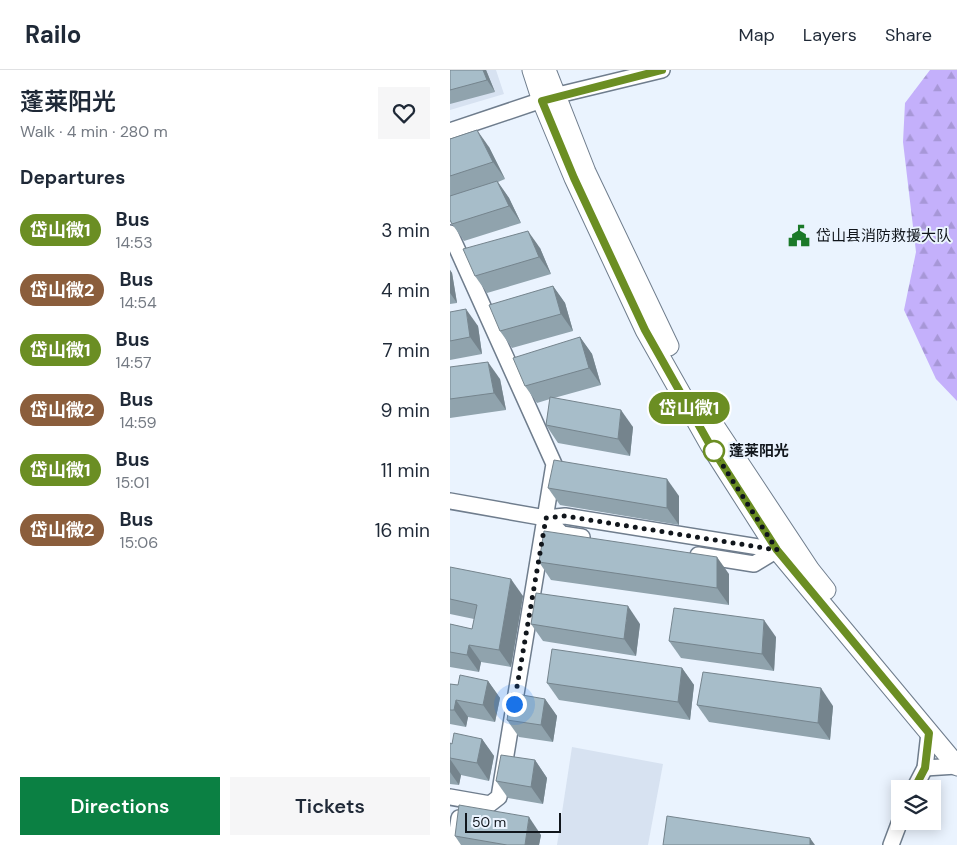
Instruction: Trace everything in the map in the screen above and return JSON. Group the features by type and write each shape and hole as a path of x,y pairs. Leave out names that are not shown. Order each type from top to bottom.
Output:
{"main road":[{"path":"532,70 586,172 657,324 721,438 810,570 957,746"},
{"path":"546,70 548,99 574,178 645,330 710,445 777,550 957,766"}],"street":[{"path":"450,130 548,99 662,70"},
{"path":"450,233 554,464 499,797 490,804 456,798 455,845"},
{"path":"450,501 546,518 565,516 777,550"},
{"path":"546,518 562,534 601,540"},
{"path":"687,553 754,564 777,550"},
{"path":"919,780 925,768 929,733"},
{"path":"925,768 957,766"},
{"path":"891,845 896,830"}],"shaded area":[{"path":"450,70 496,70 504,94 450,110"},
{"path":"572,747 663,764 648,845 557,845"}],"green space":[{"path":"930,70 957,70 957,401 936,379 904,310 916,252 903,142 905,103"}],"building":[{"path":"450,70 483,70 487,80 450,90"},
{"path":"477,130 493,162 450,176 450,139"},
{"path":"497,181 509,206 452,224 450,220 450,196"},
{"path":"528,231 539,257 475,276 463,249"},
{"path":"553,286 561,314 500,331 489,305"},
{"path":"466,309 470,337 450,341 450,312"},
{"path":"580,337 589,368 525,386 513,358"},
{"path":"488,362 494,393 450,399 450,367"},
{"path":"550,397 621,410 618,439 546,425"},
{"path":"554,460 667,479 667,508 548,488"},
{"path":"544,531 717,557 717,588 539,562"},
{"path":"450,567 511,579 499,650 469,645 467,655 450,652 450,624 472,629 477,605 450,599"},
{"path":"536,593 628,606 624,639 531,624"},
{"path":"674,608 764,620 762,654 669,641"},
{"path":"552,649 682,668 678,702 547,683"},
{"path":"703,672 821,688 818,723 697,705"},
{"path":"460,675 488,681 483,705 456,700 454,710 450,710 450,684 458,685"},
{"path":"511,693 545,699 541,725 507,720"},
{"path":"454,733 482,739 477,763 450,758 450,743 452,744"},
{"path":"501,755 535,760 531,787 496,781"},
{"path":"459,805 529,817 525,845 507,845 455,836"},
{"path":"667,816 810,838 810,845 663,845"}],"bus line":[{"name":"岱山微1","path":"662,70 554,96 542,101 574,178 645,330 710,445 777,550 929,733 925,768 919,780"}],"place":[{"name":"岱山县消防救援大队","path":"799,236"},
{"name":"蓬莱阳光","path":"714,451"}],"route":[{"path":"514,704 546,518 565,516 777,550 714,451"}]}
